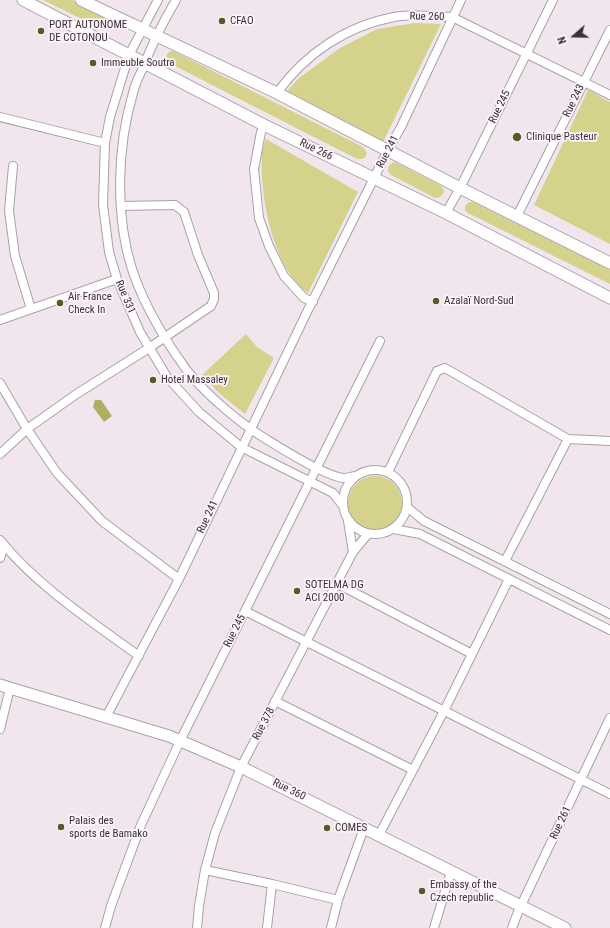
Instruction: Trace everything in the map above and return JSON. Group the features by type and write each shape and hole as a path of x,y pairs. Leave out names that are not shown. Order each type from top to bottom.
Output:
{"main road":[{"name":"Rue 266","path":"23,0 264,125 446,213 610,298"},
{"path":"81,0 277,93 460,188 610,263"},
{"path":"5,690 168,743 178,744"},
{"name":"Rue 360","path":"5,690 106,717 169,736 178,744 240,770 363,831 378,835 520,909 565,928"},
{"path":"363,831 449,878 520,909 549,928"}],"street":[{"name":"Rue 331","path":"158,0 129,55 110,117 105,143 103,205 109,252 117,279 140,332 149,348 167,377 199,412 241,447 333,493 343,506"},
{"name":"Rue 331","path":"176,0 156,36 133,92 124,131 121,163 121,206 132,268 143,299 164,338 190,374 216,400 250,429 317,468 344,478 356,476"},
{"name":"Rue 241","path":"106,717 178,579 306,314 401,127 461,0"},
{"name":"Rue 245","path":"446,213 460,188 553,0"},
{"name":"Rue 260","path":"277,93 285,82 320,48 352,29 394,17 428,15 452,17 610,95"},
{"name":"Rue 243","path":"517,216 610,30"},
{"path":"0,117 105,143"},
{"path":"264,125 261,132 254,170 259,218 268,246 284,276 304,298 313,302"},
{"path":"13,166 9,211 15,256 31,309"},
{"path":"0,454 26,429 211,306 214,299 214,293 198,255 184,212 180,207 175,205 121,206"},
{"path":"0,320 117,279"},
{"name":"Rue 245","path":"105,928 111,906 141,825 178,744 380,341"},
{"path":"388,472 437,372 445,368 568,439 610,441"},
{"path":"0,383 26,429 57,473 102,521 178,579"},
{"path":"506,561 568,439"},
{"path":"348,520 360,531 368,534 377,535 394,529 403,519 408,507 404,486 397,478 388,472 380,470 363,472 350,482 345,489 343,506 348,520 353,552"},
{"path":"408,507 424,520 610,614"},
{"path":"394,529 420,534 610,630"},
{"name":"Rue 378","path":"197,928 205,870 215,833 240,770 336,583 353,552 368,534"},
{"path":"0,558 2,542"},
{"path":"2,542 42,582 88,619 139,656"},
{"path":"378,835 444,711 509,579"},
{"path":"336,583 472,654"},
{"path":"245,611 610,794"},
{"path":"0,729 5,690"},
{"path":"275,701 413,770"},
{"name":"Rue 261","path":"512,928 610,718"},
{"path":"331,928 338,900 363,831"},
{"path":"205,870 338,900"},
{"path":"434,928 449,878"},
{"path":"268,928 272,884"}],"shaded area":[{"path":"43,0 72,0 106,16 109,19 109,24 104,28 100,28"},
{"path":"415,23 441,24 383,142 287,91 299,78 340,48 377,29"},
{"path":"173,51 363,147 367,153 365,157 362,159 357,159 169,63 167,54"},
{"path":"588,90 610,102 610,244 534,205"},
{"path":"266,139 358,192 308,293 296,282 286,267 277,249 271,230 263,189 262,150"},
{"path":"393,162 441,186 444,190 443,194 440,197 435,198 391,175 388,171 388,167"},
{"path":"469,202 473,202 610,270 610,284 468,213 465,210 465,206"},
{"path":"246,334 257,347 274,358 245,414 220,394 202,375"},
{"path":"95,400 101,400 112,416 104,422 93,407"},
{"path":"375,476 385,478 394,484 400,493 402,503 400,513 394,522 385,528 375,530 365,528 356,522 350,513 348,503 350,493 356,484 365,478"}],"place":[{"name":"CFAO","path":"222,21"},
{"name":"PORT AUTONOME DE COTONOU","path":"41,31"},
{"name":"Immeuble Soutra","path":"93,63"},
{"name":"Clinique Pasteur","path":"517,137"},
{"name":"Azalaï Nord-Sud","path":"436,301"},
{"name":"Air France Check In","path":"60,303"},
{"name":"Hotel Massaley","path":"153,380"},
{"name":"SOTELMA DG ACI 2000","path":"297,591"},
{"name":"Palais des sports de Bamako","path":"61,827"},
{"name":"COMES","path":"327,828"},
{"name":"Embassy of the Czech republic","path":"422,891"}]}
